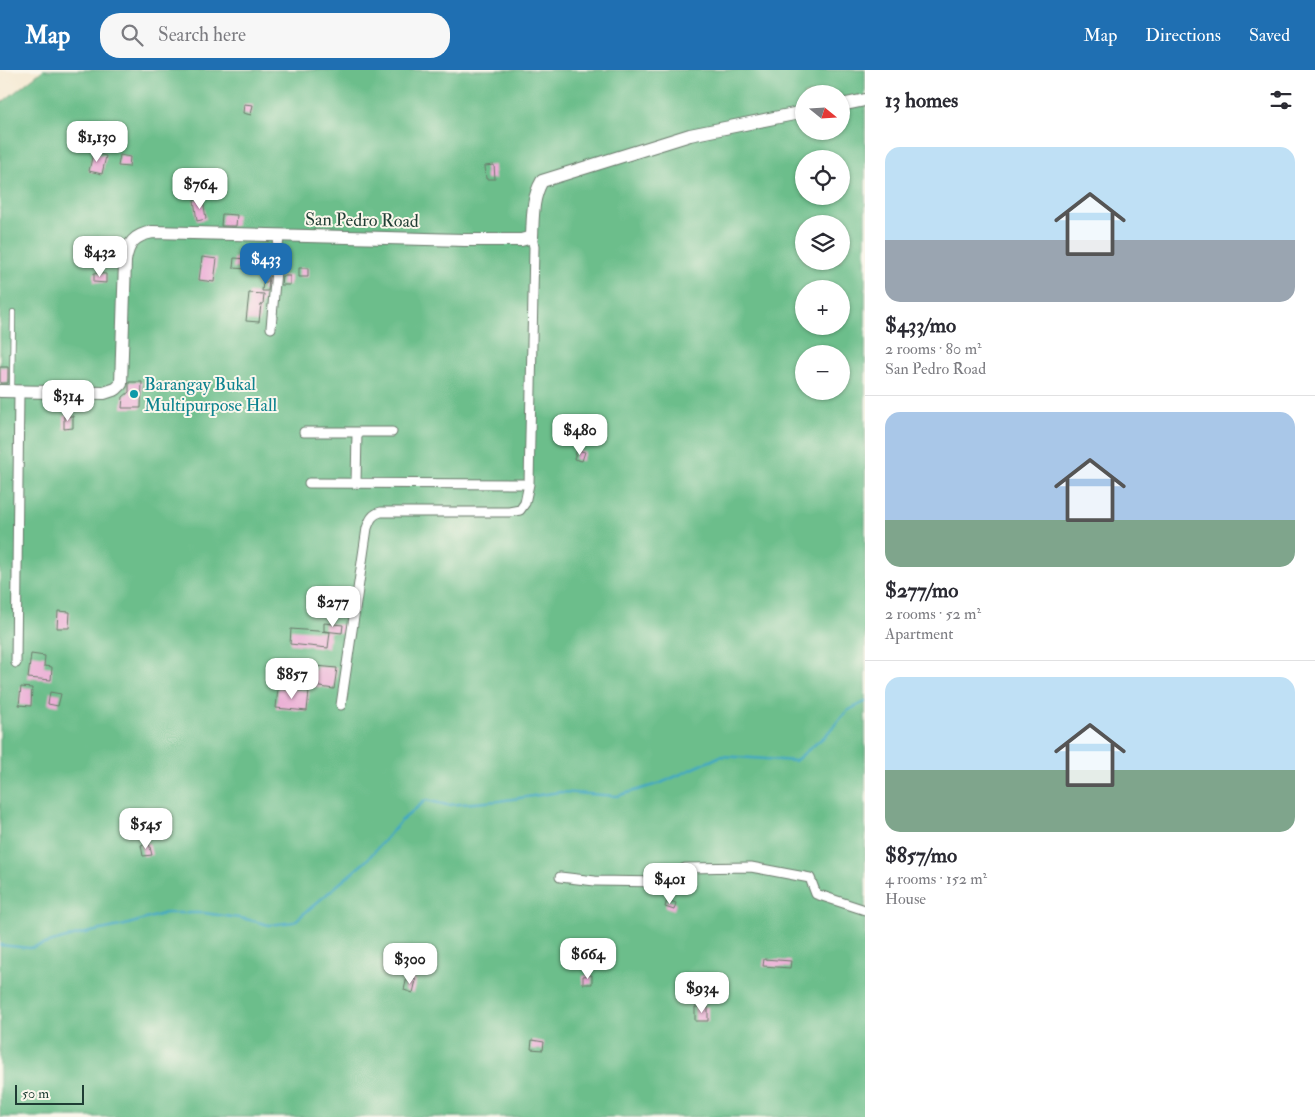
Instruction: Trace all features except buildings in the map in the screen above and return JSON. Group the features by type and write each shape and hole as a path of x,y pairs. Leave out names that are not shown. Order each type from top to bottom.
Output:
{"street":[{"path":"850,102 865,100"},
{"path":"341,705 367,528 376,513 509,512 520,510 525,503 529,484 534,247 532,237 536,191 542,180 690,135 795,114"},
{"name":"San Pedro Road","path":"11,391 104,393 116,389 120,384 124,261 127,248 133,240 144,233 465,240 521,240 532,237"},
{"path":"271,328 279,236"},
{"path":"11,391 16,663"},
{"path":"304,432 392,432"},
{"path":"356,483 357,432"},
{"path":"309,483 529,484"},
{"path":"560,877 596,881 664,882 686,868 751,867 810,878 816,894 865,910"}],"lane":[{"path":"11,391 13,312"}],"green space":[{"path":"43,70 865,70 865,1117 0,1117 0,104"}],"waterway":[{"path":"0,945 30,948 166,913 204,913 246,919 269,925 294,922 366,861 401,821 426,800 447,805 499,801 560,792 617,796 661,783 721,756 795,761 825,736 847,711 865,702"}],"place":[{"name":"Barangay Bukal Multipurpose Hall","path":"134,394"}]}
